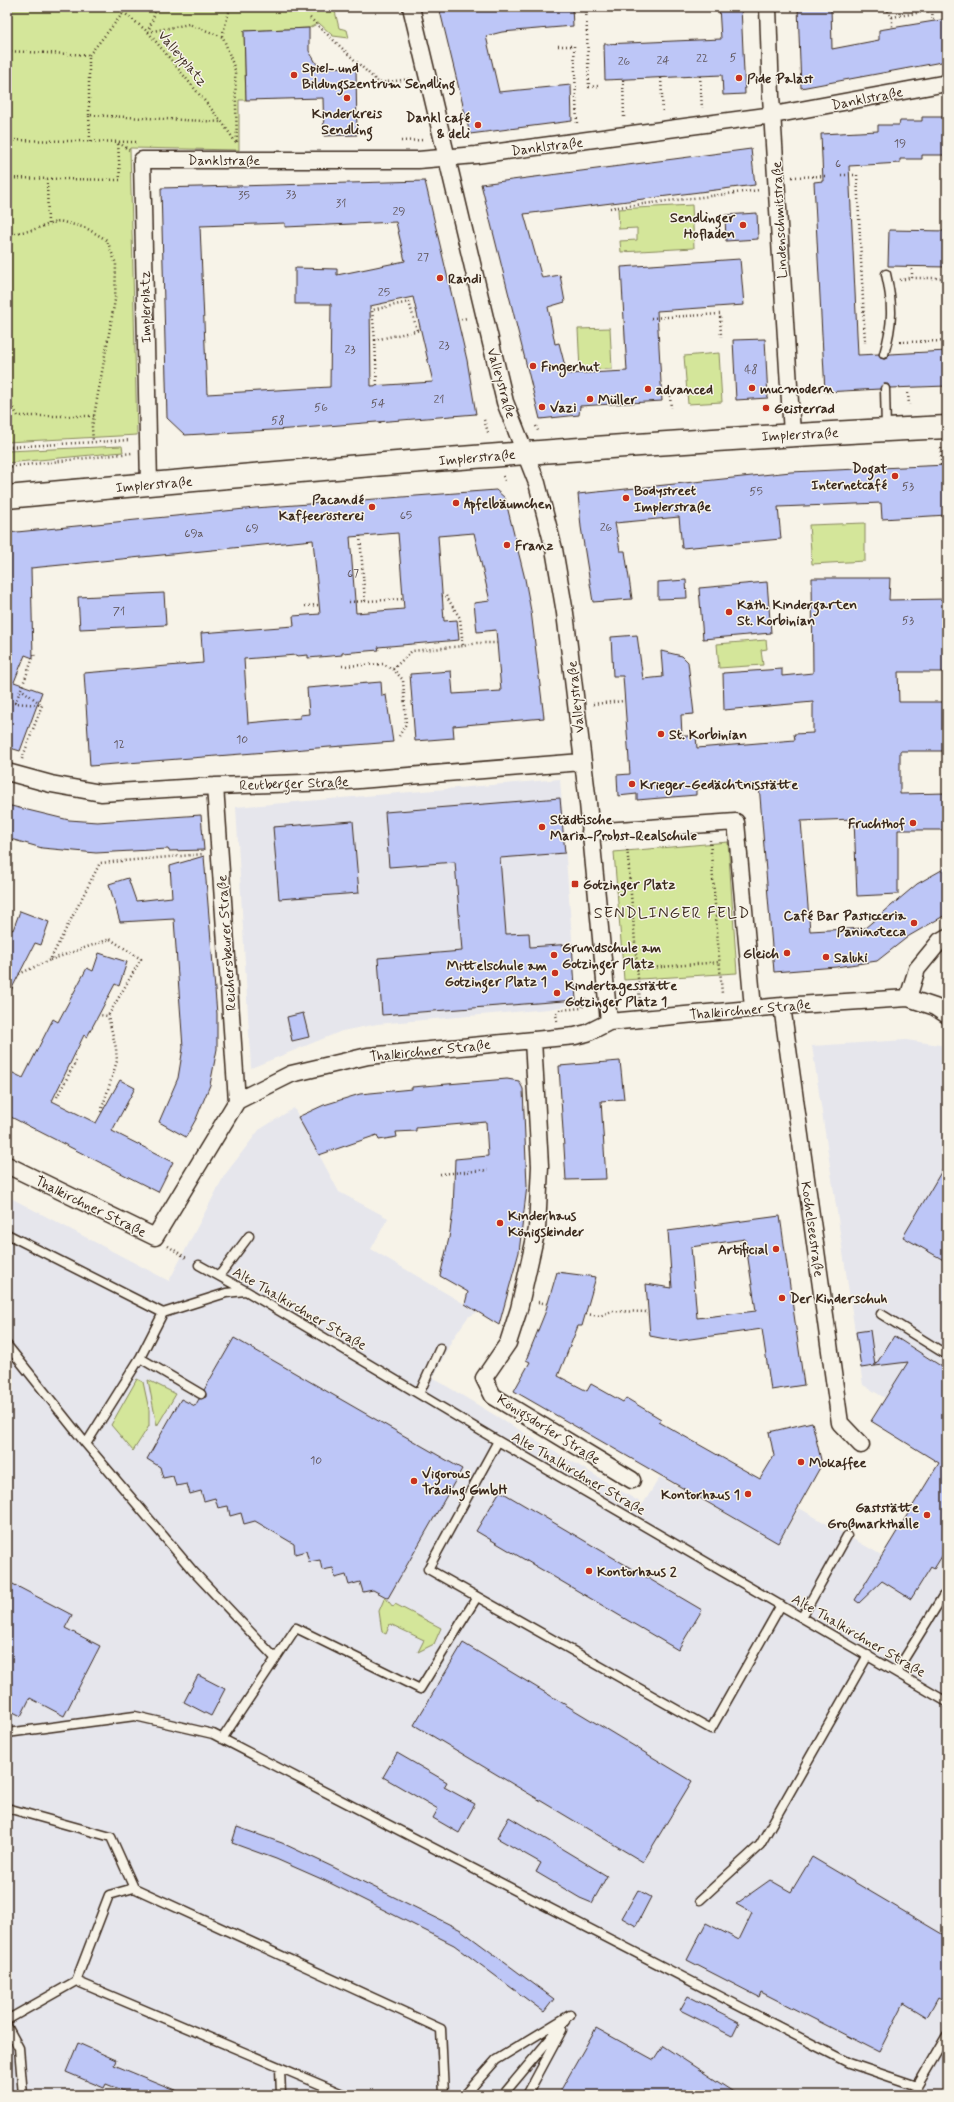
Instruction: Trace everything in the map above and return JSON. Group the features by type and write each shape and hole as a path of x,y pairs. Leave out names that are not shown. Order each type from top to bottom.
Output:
{"main road":[{"name":"Implerstraße","path":"7,497 526,453 792,434 947,427"}],"street":[{"name":"Valleystraße","path":"412,7 502,394 526,453 544,505 554,549 565,613 590,832"},
{"name":"Lindenschmitstraße","path":"768,7 792,434"},
{"name":"Danklstraße","path":"142,160 323,161 447,158 625,136 773,115 947,83"},
{"name":"Implerplatz","path":"142,160 147,447 149,484"},
{"name":"Reutberger Straße","path":"11,773 51,784 101,793 215,786 334,782 582,762"},
{"name":"Reichersbeurer Straße","path":"215,786 237,1101"},
{"path":"609,1022 590,832 736,822 753,1008"},
{"path":"908,998 917,969 940,941 947,937"},
{"name":"Thalkirchner Straße","path":"7,1165 154,1237 237,1101 291,1074 341,1061 368,1056 558,1037 587,1033 609,1022 753,1008 908,998 935,1007 947,1015"},
{"name":"Kochelseestraße","path":"782,1006 840,1423 861,1445"},
{"name":"Königsdorfer Straße","path":"533,1040 540,1166 537,1229 520,1309 508,1343 484,1378 493,1396 632,1480"}],"lane":[{"path":"884,354 891,327 892,297 886,274"},
{"path":"885,389 886,430"},
{"path":"7,1234 163,1313 226,1293 246,1291"},
{"path":"219,1276 250,1236"},
{"name":"Alte Thalkirchner Straße","path":"198,1265 246,1291 498,1441 947,1702"},
{"path":"86,1444 140,1358 163,1313"},
{"path":"880,1314 947,1355"},
{"path":"7,1345 86,1444 193,1571 276,1658"},
{"path":"419,1394 440,1348"},
{"path":"140,1358 202,1394"},
{"path":"498,1441 428,1569 711,1729 781,1605"},
{"path":"802,1617 847,1536"},
{"path":"896,1672 943,1596 947,1597"},
{"path":"222,1739 296,1628 420,1690 477,1597"},
{"path":"700,1900 760,1845 868,1655"},
{"path":"7,1733 134,1716 213,1734 849,2063 917,2086"},
{"path":"7,1808 112,1837 134,1888"},
{"path":"7,2020 76,1982 109,1895 134,1888 441,2029 444,2095"},
{"path":"76,1982 345,2095"},
{"path":"465,2095 496,2060 570,2015"},
{"path":"503,2095 570,2015"},
{"path":"527,2095 570,2015"},
{"path":"7,2026 19,2048 23,2095"},
{"path":"912,2095 947,2035"},
{"path":"280,2068 281,2095"}],"path":[{"name":"Valleyplatz","path":"117,7 148,32 222,122 237,144 235,70 222,36"},
{"path":"148,32 157,7"},
{"path":"586,7 589,87 599,86"},
{"path":"888,7 888,13 892,17 892,28"},
{"path":"892,17 947,8"},
{"path":"932,10 933,22"},
{"path":"90,141 89,55 124,12"},
{"path":"148,32 189,24 222,36 228,12"},
{"path":"310,18 379,83 429,77"},
{"path":"558,46 574,46 577,142"},
{"path":"7,50 89,55"},
{"path":"700,76 702,125"},
{"path":"661,78 664,130"},
{"path":"623,80 625,136"},
{"path":"89,115 222,122"},
{"path":"7,140 134,142"},
{"path":"118,142 142,160"},
{"path":"7,178 120,180 118,142"},
{"path":"841,175 857,175 866,343"},
{"path":"610,208 828,176"},
{"path":"47,179 48,224"},
{"path":"7,234 29,231 59,221 86,228 107,240 116,264 115,300 94,416 93,442"},
{"path":"912,266 912,278"},
{"path":"892,297 900,280 912,278 947,278"},
{"path":"377,385 372,310 409,302 417,330"},
{"path":"652,318 720,314 721,337"},
{"path":"375,340 420,330"},
{"path":"888,342 947,341"},
{"path":"908,393 909,405"},
{"path":"670,396 671,408"},
{"path":"7,398 18,416 94,416"},
{"path":"7,447 130,440 147,447"},
{"path":"7,467 131,454 147,447"},
{"path":"356,494 357,501"},
{"path":"943,515 947,586"},
{"path":"360,536 365,602"},
{"path":"442,596 446,596 460,618 463,646"},
{"path":"349,602 403,599"},
{"path":"305,606 319,605"},
{"path":"394,669 412,651 463,646 477,643 497,643"},
{"path":"35,653 14,703 42,705"},
{"path":"342,666 383,664 394,669 403,680 406,724 399,736"},
{"path":"21,689 42,705"},
{"path":"576,705 624,701"},
{"path":"11,773 42,705"},
{"path":"709,824 724,1011"},
{"path":"626,830 642,1019"},
{"path":"50,960 100,863 220,853"},
{"path":"20,974 50,960 110,939 141,959 108,1016 116,1048 116,1061 101,1112"},
{"path":"637,969 720,962"},
{"path":"558,1037 556,1014 560,1010 582,1008 587,1001 588,991"},
{"path":"99,1015 108,1016"},
{"path":"57,1096 76,1061"},
{"path":"440,1174 488,1170"},
{"path":"586,1314 600,1316 612,1311 648,1312"}],"shaded area":[{"path":"560,779 577,1004 549,1009 377,1024 342,1031 251,1068 236,807"},
{"path":"906,1040 940,1045 947,1048 947,2095 7,2095 7,1196 169,1281 224,1176 259,1130 294,1108 339,1192 388,1218 371,1249 478,1312 468,1317 452,1340 433,1378 643,1504 660,1477 778,1543 799,1508 883,1556 939,1463 871,1421 885,1398 863,1385 812,1046"}],"green space":[{"path":"7,7 334,7 339,28 347,30 349,38 333,36 319,23 309,28 244,31 246,100 239,100 239,150 130,148 137,435 7,442"},
{"path":"692,205 694,248 621,252 620,241 637,240 637,228 619,229 618,209"},
{"path":"610,328 612,369 580,370 578,329"},
{"path":"719,353 722,402 688,404 684,356"},
{"path":"122,446 123,452 7,463 7,451"},
{"path":"865,523 865,561 812,564 809,525"},
{"path":"766,640 767,649 761,650 763,665 719,668 717,644"},
{"path":"728,842 737,973 624,980 614,852"},
{"path":"137,1379 143,1382 149,1410 149,1426 133,1451 111,1425"},
{"path":"148,1380 176,1394 157,1426"},
{"path":"385,1597 393,1607 395,1604 441,1628 434,1644 418,1652 424,1640 390,1624 386,1634 382,1632 379,1611"}],"building":[{"path":"439,7 572,7 573,26 502,32 486,36 499,92 571,85 572,121 470,134"},
{"path":"719,7 741,7 745,94 723,95 722,75 605,80 604,44 721,39"},
{"path":"798,7 831,7 832,49 879,40 879,30 947,19 947,61 801,88"},
{"path":"309,28 309,51 319,68 356,67 357,135 324,136 323,98 246,100 244,31"},
{"path":"922,117 947,117 947,151 944,151 945,155 922,155 922,159 900,159 900,163 849,166 858,355 879,354 880,358 885,359 890,354 947,351 947,386 890,388 888,384 884,384 880,389 825,392 814,182 823,181 821,134 878,131 878,125 899,125 900,121 922,121"},
{"path":"751,149 755,185 524,214 542,278 560,275 565,302 548,307 555,344 559,343 567,374 627,371 621,267 740,259 744,305 657,311 662,401 580,406 579,415 540,419 481,184"},
{"path":"425,181 467,360 476,414 290,429 185,435 167,418 161,188","holes":["396,222 405,261 337,275 337,269 295,268 295,304 331,304 330,387 207,394 200,226 285,223 285,227","413,297 433,382 371,386 370,306"]},
{"path":"757,213 758,239 726,241 725,215"},
{"path":"889,230 947,231 947,267 888,266"},
{"path":"765,339 768,398 736,400 733,340"},
{"path":"947,465 947,515 882,519 881,503 778,507 781,539 682,548 679,517 615,523 620,551 625,551 632,599 593,602 581,527 578,494 791,472"},
{"path":"496,490 505,498 525,579 531,611 544,718 453,726 454,738 415,741 410,674 451,671 453,694 501,691 496,630 477,632 474,603 490,601 474,533 438,536 444,621 457,620 459,640 378,647 379,650 342,653 342,655 308,658 308,655 296,655 244,659 248,723 300,718 300,715 309,714 307,688 381,682 382,696 386,695 393,742 90,766 84,673 203,663 201,633 294,626 293,616 320,614 313,540 31,568 33,658 25,655 14,682 42,692 20,751 7,747 7,533 255,508","holes":["398,533 404,609 356,613 350,537"]},
{"path":"812,578 890,578 889,600 947,599 947,672 898,672 899,702 947,702 947,751 900,751 900,794 947,793 947,830 898,830 898,894 857,896 854,819 801,821 810,931 865,928 917,884 947,867 947,914 909,936 877,961 836,967 774,972 759,784 696,789 696,795 637,800 637,794 618,796 617,775 630,774 623,676 613,676 611,637 637,635 643,679 663,677 661,651 682,656 688,662 694,714 681,715 682,736 696,736 697,748 795,740 794,734 813,733 813,702 724,710 723,673 782,669 782,676 813,673"},
{"path":"686,580 687,598 658,599 658,582"},
{"path":"767,582 771,633 703,639 699,588"},
{"path":"164,593 166,625 80,629 78,597"},
{"path":"560,798 565,853 500,858 506,934 529,933 530,947 572,944 576,1000 382,1015 378,958 462,951 455,862 389,867 385,812"},
{"path":"7,805 69,820 97,822 201,815 204,850 169,851 168,849 96,853 42,848 7,838"},
{"path":"353,821 359,893 279,899 273,827"},
{"path":"204,856 217,1014 217,1049 210,1085 196,1119 186,1137 159,1122 178,1078 183,1048 174,919 120,922 109,884 128,878 136,901 172,897 170,866"},
{"path":"20,911 49,922 41,945 35,943 7,998 7,927 13,930"},
{"path":"99,953 127,962 119,986 115,984 87,1037 84,1035 52,1101 96,1123 120,1080 135,1088 112,1131 173,1162 158,1192 7,1115 7,1070 23,1078 53,1019 58,1022 87,968 93,971"},
{"path":"303,1013 309,1037 292,1041 287,1017"},
{"path":"620,1061 624,1099 601,1101 606,1179 566,1180 559,1066"},
{"path":"507,1079 519,1081 523,1089 527,1186 519,1252 499,1325 465,1304 468,1292 440,1276 449,1238 453,1211 455,1159 488,1156 486,1122 416,1128 416,1131 396,1132 397,1137 379,1140 377,1135 319,1155 298,1117 324,1105 360,1094 412,1089 412,1087"},
{"path":"947,1162 947,1262 903,1237"},
{"path":"780,1216 804,1385 771,1390 762,1329 676,1341 650,1336 646,1284 672,1288 668,1231","holes":["745,1239 756,1311 697,1318 691,1247"]},
{"path":"557,1272 596,1277 582,1326 578,1326 558,1376 587,1391 591,1384 623,1402 626,1398 661,1419 659,1422 760,1479 774,1456 769,1432 812,1422 822,1464 778,1543 514,1391 530,1362 526,1360 545,1313"},
{"path":"870,1330 875,1366 861,1368 856,1332"},
{"path":"894,1336 947,1370 947,1548 934,1569 931,1567 911,1599 882,1581 859,1603 855,1600 939,1463 871,1421 908,1362 875,1366"},
{"path":"234,1338 462,1469 388,1598 373,1590 363,1592 360,1582 349,1585 346,1575 335,1578 333,1568 322,1570 320,1560 309,1562 306,1551 295,1554 294,1544 255,1521 244,1524 241,1513 230,1516 228,1506 218,1508 215,1498 204,1501 201,1491 190,1494 187,1484 176,1486 173,1476 163,1478 160,1467 147,1459 181,1399 195,1406 199,1399 206,1397 204,1390"},
{"name":"Kontorhaus 2","path":"500,1491 702,1610 678,1650 476,1531"},
{"path":"7,1581 72,1615 65,1628 100,1646 64,1716 30,1698 21,1716 7,1709"},
{"path":"463,1643 692,1781 643,1862 414,1725"},
{"path":"198,1675 225,1689 211,1716 184,1702"},
{"path":"397,1753 447,1782 444,1787 475,1804 459,1833 433,1818 438,1809 383,1777"},
{"path":"509,1817 607,1876 592,1903 580,1898 536,1872 541,1863 497,1838"},
{"path":"237,1827 282,1843 461,1930 554,1999 544,2012 454,1945 326,1881 276,1859 232,1843"},
{"path":"812,1857 947,1937 947,2002 938,1997 927,2017 904,2003 879,2052 761,1992 759,1997 687,1960 706,1923 739,1940 752,1913 736,1904 770,1880 791,1892"},
{"path":"638,1890 651,1897 636,1926 622,1918"},
{"path":"688,1996 739,2022 732,2036 680,2010"},
{"path":"596,2028 654,2060 663,2046 738,2095 558,2095"},
{"path":"78,2043 116,2060 114,2065 187,2095 134,2095 106,2084 104,2088 66,2072"}],"place":[{"name":"Spiel- und Bildungszentrum Sendling","path":"294,75"},
{"name":"Pide Palast","path":"739,78"},
{"name":"Kinderkreis Sendling","path":"347,98"},
{"name":"Dankl café & deli","path":"478,125"},
{"name":"Sendlinger Hofladen","path":"743,225"},
{"name":"Randi","path":"440,278"},
{"name":"Fingerhut","path":"533,366"},
{"name":"mucmodern","path":"752,388"},
{"name":"advanced","path":"648,389"},
{"name":"Müller","path":"590,399"},
{"name":"Vazi","path":"542,407"},
{"name":"Geisterrad","path":"766,408"},
{"name":"Dogat Internetcafé","path":"895,476"},
{"name":"Bodystreet Implerstraße","path":"626,498"},
{"name":"Apfelbäumchen","path":"456,503"},
{"name":"Pacandé Kaffeerösterei","path":"372,507"},
{"name":"Franz","path":"507,545"},
{"name":"Kath. Kindergarten St. Korbinian","path":"729,612"},
{"name":"St. Korbinian","path":"661,734"},
{"name":"Krieger-Gedächtnisstätte","path":"632,784"},
{"name":"Fruchthof","path":"913,823"},
{"name":"Städtische Maria-Probst-Realschule","path":"542,827"},
{"name":"Gotzinger Platz","path":"575,884"},
{"name":"Café Bar Pasticceria Paninoteca","path":"914,923"},
{"name":"Gleich","path":"787,953"},
{"name":"Grundschule am Gotzinger Platz","path":"554,955"},
{"name":"Saluki","path":"826,957"},
{"name":"Mittelschule am Gotzinger Platz 1","path":"555,973"},
{"name":"Kindertagesstätte Gotzinger Platz 1","path":"557,993"},
{"name":"Kinderhaus Königskinder","path":"500,1223"},
{"name":"Artificial","path":"776,1249"},
{"name":"Der Kinderschuh","path":"782,1298"},
{"name":"Mokaffee","path":"801,1462"},
{"name":"Vigorous Trading GmbH","path":"414,1481"},
{"name":"Kontorhaus 1","path":"748,1494"},
{"name":"Gaststätte Großmarkthalle","path":"927,1515"},
{"name":"Kontorhaus 2","path":"589,1571"}],"district":[{"name":"SENDLINGER FELD","path":"672,912"}]}
